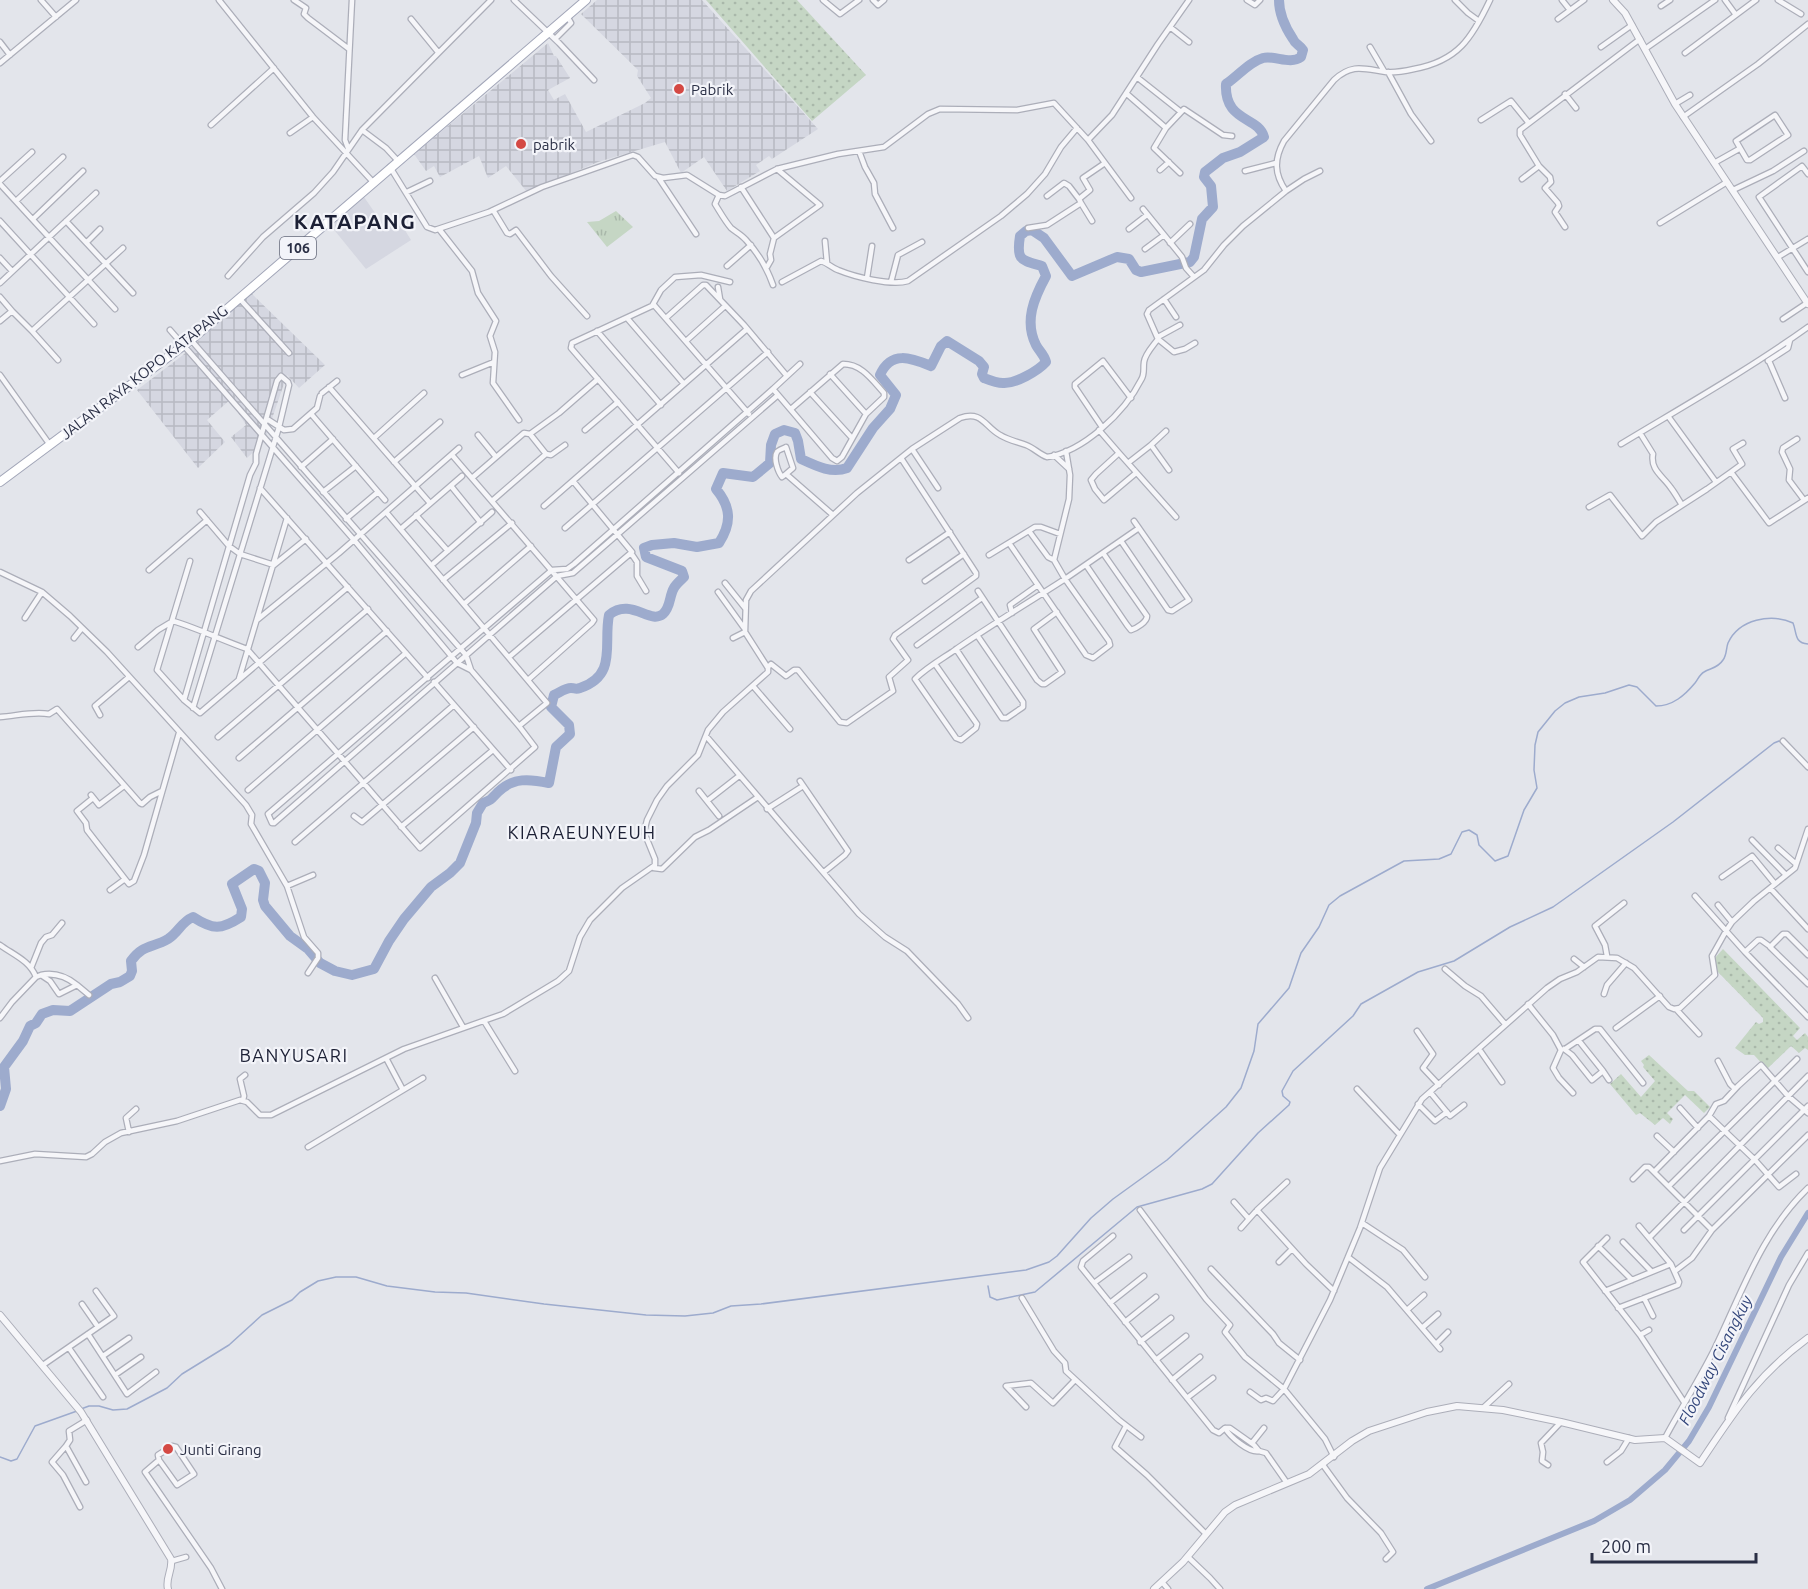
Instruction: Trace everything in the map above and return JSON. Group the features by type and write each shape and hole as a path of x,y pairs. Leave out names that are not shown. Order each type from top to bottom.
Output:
{"main road":[{"name":"JALAN RAYA KOPO KATAPANG","path":"0,482 188,343 586,0"}],"street":[{"path":"41,0 56,17"},
{"path":"46,6 53,0"},
{"path":"0,63 76,0"},
{"path":"219,0 313,117 347,150 373,182"},
{"path":"294,0 306,8 304,14 308,18 349,49"},
{"path":"347,150 345,140 352,0"},
{"path":"228,276 263,237 314,193 363,132 438,52 491,0"},
{"path":"514,0 594,80"},
{"path":"823,0 840,14 859,0"},
{"path":"873,0 878,5 884,0"},
{"path":"1088,140 1107,123 1189,0"},
{"path":"1247,0 1254,5 1260,0"},
{"path":"1455,0 1479,21"},
{"path":"1286,191 1276,163 1278,152 1284,141 1338,76 1354,68 1386,72 1423,68 1448,58 1464,45 1490,0"},
{"path":"1562,0 1570,10"},
{"path":"1558,19 1584,0"},
{"path":"1613,0 1625,13 1683,117 1808,304 1783,319"},
{"path":"1661,6 1670,0"},
{"path":"1645,49 1715,0"},
{"path":"1723,0 1736,15"},
{"path":"1684,53 1756,0"},
{"path":"1778,0 1801,14"},
{"path":"555,39 571,22 567,16"},
{"path":"411,19 438,52"},
{"path":"1683,117 1808,24"},
{"path":"1601,47 1632,25"},
{"path":"1170,27 1189,42"},
{"path":"1565,227 1555,212 1559,205 1545,186 1551,182 1550,177 1539,166 1519,133 1528,122 1640,39"},
{"path":"0,42 10,55"},
{"path":"1370,46 1411,114 1431,141"},
{"path":"211,125 274,68"},
{"path":"1138,78 1181,112"},
{"path":"1127,94 1166,128"},
{"path":"1565,94 1576,108"},
{"path":"1675,104 1690,95"},
{"path":"1481,120 1511,101 1528,122"},
{"path":"658,177 687,175 719,195 726,196 777,169 886,146 924,116 940,109 1017,110 1054,103 1088,140 1131,198"},
{"path":"1180,173 1154,148 1166,128 1181,112 1186,109 1220,133 1232,136"},
{"path":"1774,115 1788,133 1750,160 1746,160 1737,150 1736,140 1774,115"},
{"path":"290,133 313,117"},
{"path":"782,282 817,262 827,263 839,271 867,278 891,282 908,281 1016,204 1045,174 1061,147 1077,128"},
{"path":"363,132 386,148 398,161"},
{"path":"1714,163 1737,150"},
{"path":"859,151 874,184 875,195 893,228"},
{"path":"1733,190 1773,171 1804,151"},
{"path":"32,152 0,182 115,309"},
{"path":"390,167 430,230 493,210 542,187 633,155 638,157 651,173 658,177 696,234"},
{"path":"16,201 63,157"},
{"path":"1160,170 1168,162"},
{"path":"1028,228 1047,225 1080,201 1090,190 1083,178 1105,163"},
{"path":"1245,171 1276,163"},
{"path":"1522,179 1539,166"},
{"path":"1808,174 1802,166 1759,197 1808,272"},
{"path":"766,267 771,260 770,254 774,238 820,205 777,169"},
{"path":"33,219 82,171"},
{"path":"1195,343 1185,349 1172,352 1158,338 1148,312 1208,266 1224,245 1250,220 1286,191 1320,171"},
{"path":"407,192 430,181"},
{"path":"1660,223 1727,182"},
{"path":"1047,196 1064,183 1070,186 1092,221"},
{"path":"741,187 774,238"},
{"path":"0,283 96,194"},
{"path":"719,195 715,204 720,213 730,227 751,246 766,267 773,285"},
{"path":"1143,209 1194,277"},
{"path":"493,210 507,233 516,230 551,276 587,316"},
{"path":"1128,229 1147,215"},
{"path":"0,221 94,324"},
{"path":"66,221 134,293"},
{"path":"1170,243 1190,224"},
{"path":"87,242 100,228"},
{"path":"439,229 472,271 478,293 496,321 490,336 495,352 494,384 519,420"},
{"path":"1145,249 1164,235"},
{"path":"1778,257 1808,239"},
{"path":"825,241 827,263"},
{"path":"891,282 898,255 922,242"},
{"path":"727,266 751,246"},
{"path":"867,278 872,246"},
{"path":"32,331 123,248"},
{"path":"0,258 12,272"},
{"path":"683,477 570,346 572,343 652,306 661,290 675,277 701,274 730,282"},
{"path":"666,318 703,285 708,286 787,376"},
{"path":"718,287 720,299"},
{"path":"0,297 58,360"},
{"path":"239,298 289,353"},
{"path":"1164,299 1176,317"},
{"path":"652,306 655,306 666,318 750,415"},
{"path":"686,341 725,306"},
{"path":"0,321 12,311"},
{"path":"627,318 684,384"},
{"path":"745,630 746,600 751,591 856,493 951,422 971,416 987,423 1002,437 1028,446 1043,455 1054,455 1066,451 1101,429 1131,398 1143,378 1145,359 1158,338 1180,325"},
{"path":"1621,444 1705,392 1767,359 1808,327"},
{"path":"544,506 747,329"},
{"path":"138,647 173,621 248,649 420,848 535,747 471,670 466,655 461,649 265,425 188,343 171,330"},
{"path":"597,331 661,405"},
{"path":"188,343 262,435 457,663 471,670"},
{"path":"565,528 768,352"},
{"path":"1767,359 1785,398"},
{"path":"1131,398 1103,361 1075,385 1101,429 1119,453 1176,517"},
{"path":"462,375 494,362"},
{"path":"778,395 750,415 679,472 570,567 552,570 268,813 272,823 557,576 573,573 683,477 750,415 800,364"},
{"path":"773,389 837,461 842,457 866,414 883,399 884,393 862,370 854,365 843,364 791,409"},
{"path":"830,374 866,414"},
{"path":"0,375 50,445"},
{"path":"184,700 250,475 256,463 256,454 277,381 281,376 289,385 279,427 193,708"},
{"path":"530,434 559,413 598,379"},
{"path":"267,419 289,431 312,415 319,405 321,394 337,381"},
{"path":"329,387 430,503"},
{"path":"810,392 852,438"},
{"path":"374,438 424,393"},
{"path":"585,430 618,402"},
{"path":"312,415 385,500"},
{"path":"1668,416 1716,483"},
{"path":"394,462 440,422"},
{"path":"1128,463 1166,431"},
{"path":"472,477 524,433 530,434 546,454"},
{"path":"1640,433 1653,454 1654,468 1671,487 1682,505"},
{"path":"478,435 496,457"},
{"path":"301,466 333,439"},
{"path":"1731,472 1769,523 1806,499 1789,480 1790,469 1782,452 1783,448 1797,439"},
{"path":"1589,507 1610,495 1642,537 1656,522 1742,464 1733,449 1743,443"},
{"path":"492,501 546,454 551,455 565,445"},
{"path":"1151,445 1169,470"},
{"path":"785,447 788,449 793,468 786,474 782,476 778,470 776,454 785,447"},
{"path":"257,620 327,563 459,448"},
{"path":"912,450 938,488"},
{"path":"1054,560 1069,499 1070,476 1066,451"},
{"path":"1119,453 1091,480 1104,500 1136,473"},
{"path":"452,455 577,599 594,622 528,680"},
{"path":"1054,455 1069,469"},
{"path":"768,667 771,664 775,665 786,676 798,670 840,722 847,723 893,691 889,677 908,660 893,639 895,635 976,576 901,458"},
{"path":"323,492 356,466"},
{"path":"786,474 832,515"},
{"path":"403,527 462,476"},
{"path":"573,481 631,550 637,562 637,576 646,591"},
{"path":"451,486 481,523"},
{"path":"260,488 428,678"},
{"path":"346,519 378,492"},
{"path":"200,512 229,546 240,554 274,565"},
{"path":"386,512 547,704 519,726"},
{"path":"434,563 492,512"},
{"path":"417,515 448,551"},
{"path":"238,680 287,518"},
{"path":"149,570 207,520"},
{"path":"1121,541 1168,610 1172,611 1189,600 1134,521"},
{"path":"443,580 512,523"},
{"path":"989,555 1029,531 1041,527 1060,534"},
{"path":"935,664 976,724 976,728 961,740 956,738 915,680 916,677 977,635 1086,565 1139,528"},
{"path":"1009,543 1088,657 1093,658 1110,645 1109,641 1054,560 1048,557 1029,531"},
{"path":"909,560 950,532"},
{"path":"274,565 306,539"},
{"path":"464,604 531,546"},
{"path":"509,657 631,553"},
{"path":"1086,565 1127,626 1131,630 1140,625 1148,619 1146,613 1103,553"},
{"path":"924,581 964,554"},
{"path":"190,561 157,669 184,700 201,713 348,587"},
{"path":"0,572 42,592 82,628 249,810 252,815 251,824 287,886 304,936 318,954 308,973"},
{"path":"725,583 745,608"},
{"path":"1012,613 1010,605 1038,585"},
{"path":"978,591 1037,680 1042,684 1062,672 1034,629 1057,612"},
{"path":"25,618 42,592"},
{"path":"654,868 656,860 644,832 647,820 667,786 698,755 706,736 723,712 766,675 768,667 718,592"},
{"path":"917,645 982,598"},
{"path":"218,737 368,609"},
{"path":"74,638 82,628"},
{"path":"733,639 745,630"},
{"path":"239,758 387,631"},
{"path":"956,649 1002,718 1006,718 1023,707 1023,702 977,635"},
{"path":"445,649 454,641"},
{"path":"248,790 406,653"},
{"path":"100,715 95,706 129,677"},
{"path":"434,682 511,770"},
{"path":"753,686 790,729"},
{"path":"295,842 454,705"},
{"path":"0,717 39,712 47,715 57,709 141,804 162,791"},
{"path":"354,816 362,822 474,727"},
{"path":"124,786 99,805 92,796 77,811 86,823 87,830 129,884 135,879 179,733"},
{"path":"706,736 859,914 879,932 907,951 958,1004 968,1018"},
{"path":"1783,741 1808,767"},
{"path":"401,826 493,750"},
{"path":"707,801 739,776"},
{"path":"768,809 801,784 848,851 824,872"},
{"path":"699,791 719,816"},
{"path":"243,1100 260,1115 271,1115 415,1044 503,1014 562,978 569,971 580,937 590,920 622,888 654,868 662,869 695,837 759,798"},
{"path":"1676,1009 1715,975 1712,958 1726,931 1732,922 1796,864 1808,830"},
{"path":"1752,840 1786,875"},
{"path":"1778,848 1796,864"},
{"path":"1722,877 1752,856 1773,887 1808,929"},
{"path":"287,886 313,874"},
{"path":"110,890 125,879"},
{"path":"1695,897 1808,1017"},
{"path":"1607,956 1605,945 1595,926 1624,903"},
{"path":"1718,905 1732,922"},
{"path":"31,968 43,939 51,936 62,924"},
{"path":"1808,955 1787,934 1783,934 1770,947 1808,984"},
{"path":"1745,952 1758,940 1768,945"},
{"path":"0,945 16,954 39,976 51,981 59,993 77,985"},
{"path":"1250,1392 1261,1400 1266,1398 1273,1401 1284,1389 1334,1291 1362,1223 1377,1175 1418,1104 1555,981 1573,974 1598,957 1617,958 1643,977 1699,1034"},
{"path":"1574,959 1584,967"},
{"path":"1604,994 1607,985 1626,963"},
{"path":"1445,969 1481,996 1505,1024"},
{"path":"0,1018 12,1002 39,976 52,974 68,979 89,995"},
{"path":"435,978 463,1027"},
{"path":"1616,1028 1660,996"},
{"path":"1528,1004 1590,1080 1603,1071"},
{"path":"484,1021 516,1071"},
{"path":"1573,1093 1553,1068 1563,1049 1595,1029 1600,1029 1643,1083"},
{"path":"1417,1031 1433,1054 1423,1068 1438,1085"},
{"path":"1579,1041 1609,1080"},
{"path":"1479,1049 1502,1082"},
{"path":"386,1058 402,1089"},
{"path":"1669,1186 1797,1059"},
{"path":"1718,1061 1735,1089"},
{"path":"1654,1172 1709,1116 1716,1104 1724,1101 1761,1065 1788,1096 1807,1109 1684,1230"},
{"path":"243,1100 240,1079 245,1075"},
{"path":"1649,1238 1808,1076"},
{"path":"308,1147 423,1078"},
{"path":"1357,1089 1400,1135"},
{"path":"1430,1092 1452,1115 1464,1104"},
{"path":"0,1161 34,1154 86,1157 112,1138 184,1119 243,1100"},
{"path":"1418,1104 1435,1121 1447,1112"},
{"path":"1680,1108 1698,1128"},
{"path":"129,1132 126,1118 136,1109"},
{"path":"1709,1116 1780,1187 1796,1174"},
{"path":"1675,1271 1692,1258 1712,1230 1808,1135"},
{"path":"1657,1136 1674,1152"},
{"path":"1633,1179 1647,1166 1712,1230"},
{"path":"1241,1228 1287,1182"},
{"path":"1667,1439 1753,1267 1788,1208 1808,1188"},
{"path":"1234,1202 1250,1219"},
{"path":"1140,1210 1206,1299 1230,1325 1225,1332 1230,1339 1262,1373 1281,1385 1325,1439 1334,1457"},
{"path":"1257,1210 1334,1291"},
{"path":"1362,1223 1403,1250 1425,1277"},
{"path":"1618,1308 1678,1285 1679,1282 1671,1264 1639,1226"},
{"path":"1113,1236 1080,1264 1140,1342 1216,1433 1225,1428 1231,1428 1259,1451"},
{"path":"1607,1238 1583,1262 1640,1335 1684,1402"},
{"path":"1623,1242 1652,1271"},
{"path":"1598,1246 1632,1280"},
{"path":"1279,1262 1292,1249"},
{"path":"1726,1422 1789,1285 1808,1253"},
{"path":"1094,1283 1129,1257"},
{"path":"1348,1257 1382,1282 1440,1349"},
{"path":"1605,1291 1671,1264"},
{"path":"1211,1269 1274,1334 1279,1343 1300,1360"},
{"path":"1110,1303 1144,1276"},
{"path":"43,1365 114,1316 96,1291"},
{"path":"1407,1310 1424,1295"},
{"path":"1125,1322 1156,1297"},
{"path":"1022,1298 1054,1351 1065,1363 1065,1370 1141,1437"},
{"path":"1644,1298 1653,1316"},
{"path":"82,1304 98,1327"},
{"path":"1422,1328 1438,1314"},
{"path":"0,1315 87,1420 172,1562 167,1580 168,1589"},
{"path":"1140,1342 1171,1318"},
{"path":"1640,1335 1649,1330"},
{"path":"1436,1344 1448,1332"},
{"path":"88,1334 127,1394 156,1372"},
{"path":"1156,1360 1186,1336"},
{"path":"103,1356 129,1338"},
{"path":"1154,1589 1188,1557 1225,1512 1309,1474 1352,1441 1377,1428 1452,1406 1483,1408 1562,1422 1629,1438 1667,1439 1700,1463 1745,1396 1762,1377 1808,1338"},
{"path":"69,1348 103,1397"},
{"path":"115,1375 141,1357"},
{"path":"1172,1380 1200,1357"},
{"path":"1187,1398 1213,1378"},
{"path":"1026,1407 1006,1386 1030,1382 1053,1403 1075,1380"},
{"path":"1483,1408 1509,1384"},
{"path":"80,1507 63,1475 52,1462 70,1440 69,1431 87,1420"},
{"path":"1548,1465 1542,1461 1541,1443 1562,1422"},
{"path":"1126,1426 1115,1447 1147,1475 1206,1534"},
{"path":"1225,1428 1227,1433 1252,1451 1266,1453 1287,1484"},
{"path":"1252,1443 1264,1428"},
{"path":"1607,1462 1621,1451 1629,1438"},
{"path":"66,1446 86,1482"},
{"path":"172,1446 194,1474 177,1485 159,1460 158,1455 172,1446"},
{"path":"159,1460 145,1472 211,1568 222,1589"},
{"path":"1323,1465 1347,1497 1381,1533 1393,1552 1386,1559"},
{"path":"172,1562 186,1557"},
{"path":"1188,1557 1220,1589"},
{"path":"1162,1582 1168,1589"}],"shaded area":[{"path":"597,0 702,0 818,129 772,159 769,156 756,165 760,171 727,191 704,157 681,173 665,142 598,162 527,192 506,166 488,178 479,156 440,177 434,166 426,171 414,154 548,43 554,56 570,78 548,90 554,100 565,94 586,132 651,98 637,76 638,70 581,14"},
{"path":"364,197 384,226 398,219 411,240 366,269 331,226"},
{"path":"250,292 325,365 299,388 287,375 264,442 247,458 231,437 246,425 230,400 207,420 225,442 198,468 137,390 183,355"}],"green space":[{"path":"706,0 797,0 866,75 812,121"},
{"path":"616,211 633,227 607,247 587,222 599,221"},
{"path":"1723,949 1800,1028 1793,1036 1797,1040 1805,1033 1808,1037 1808,1050 1805,1048 1799,1053 1791,1046 1767,1069 1754,1055 1745,1055 1735,1048 1756,1022 1759,1024 1763,1022 1763,1018 1716,970 1714,959"},
{"path":"1649,1055 1688,1091 1694,1091 1710,1107 1704,1113 1685,1095 1667,1113 1673,1119 1670,1124 1663,1118 1655,1125 1640,1113 1636,1115 1610,1084 1621,1074 1641,1097 1655,1081 1643,1067 1641,1061"}],"waterway":[{"path":"0,1106 6,1089 4,1067 23,1041 30,1026 36,1023 42,1014 53,1010 70,1011 111,984 130,976 131,961 135,956 144,949 168,939 193,917 217,927 241,917 242,909 232,884 254,869 259,871 265,883 263,900 265,906 290,936 308,949 320,963 335,971 352,975 374,969 404,919 431,887 460,863 476,823 477,813 483,803 492,799 504,787 522,780 549,783 556,747 570,734 569,725 551,707 554,695 567,689 580,688 600,675 606,658 609,615 617,610 625,609 652,616 658,616 666,611 674,588 684,577 682,571 646,557 644,548 674,543 697,547 719,543 728,522 725,502 716,489 723,473 753,477 770,463 771,445 775,434 784,430 795,433 801,459 830,470 847,468 873,428 890,409 896,395 880,375 885,367 890,362 902,358 931,366 941,346 947,341 979,361 984,367 982,374 984,378 995,382 1014,381 1042,366 1046,362 1032,336 1031,318 1034,301 1046,276 1042,266 1025,260 1020,255 1020,236 1026,231 1032,230 1044,238 1072,276 1117,257 1129,259 1136,270 1141,272 1190,262 1194,257 1202,219 1213,207 1211,186 1204,177 1205,172 1223,158 1240,152 1264,137 1261,130 1242,117 1230,105 1226,84 1248,66 1263,58 1292,60 1301,57 1303,50 1294,41 1285,25 1279,0"},
{"path":"81,1409 89,1406 113,1410 127,1409 167,1388 182,1374 229,1345 262,1315 292,1300 318,1281 336,1277 356,1277 387,1286 435,1292 466,1293 646,1315 685,1316 713,1313 731,1306 1026,1270 1049,1262 1091,1218 1167,1160 1226,1107 1241,1088 1254,1051 1258,1024 1289,988 1301,953 1319,927 1329,905 1340,896 1404,861 1439,859 1451,854 1462,832 1469,830 1477,835 1479,845 1495,861 1508,856 1524,810 1537,788 1534,770 1538,732 1555,711 1565,703 1579,697 1605,693 1629,685 1637,687 1656,706 1673,702 1687,692 1700,675 1721,663 1733,635 1740,628 1756,620 1775,619 1793,623 1798,640 1808,644"},
{"path":"988,1286 990,1297 997,1300 1035,1292 1137,1207 1202,1189 1212,1184 1258,1133 1289,1105 1290,1102 1283,1096 1282,1091 1293,1071 1353,1016 1361,1004 1418,972 1454,961 1510,927 1553,907 1673,822 1774,743 1781,742"},
{"path":"1799,761 1808,770"},
{"name":"Floodway Cisangkuy","path":"1427,1589 1594,1521 1630,1500 1665,1470 1689,1441 1709,1407 1781,1257 1808,1213"},
{"path":"0,1457 11,1461 17,1459 35,1426 77,1411"}],"place":[{"name":"Pabrik","path":"679,89"},
{"name":"pabrik","path":"521,144"},
{"name":"Junti Girang","path":"168,1449"}],"district":[{"name":"KATAPANG","path":"355,221"},
{"name":"KIARAEUNYEUH","path":"582,832"},
{"name":"BANYUSARI","path":"294,1055"}]}
